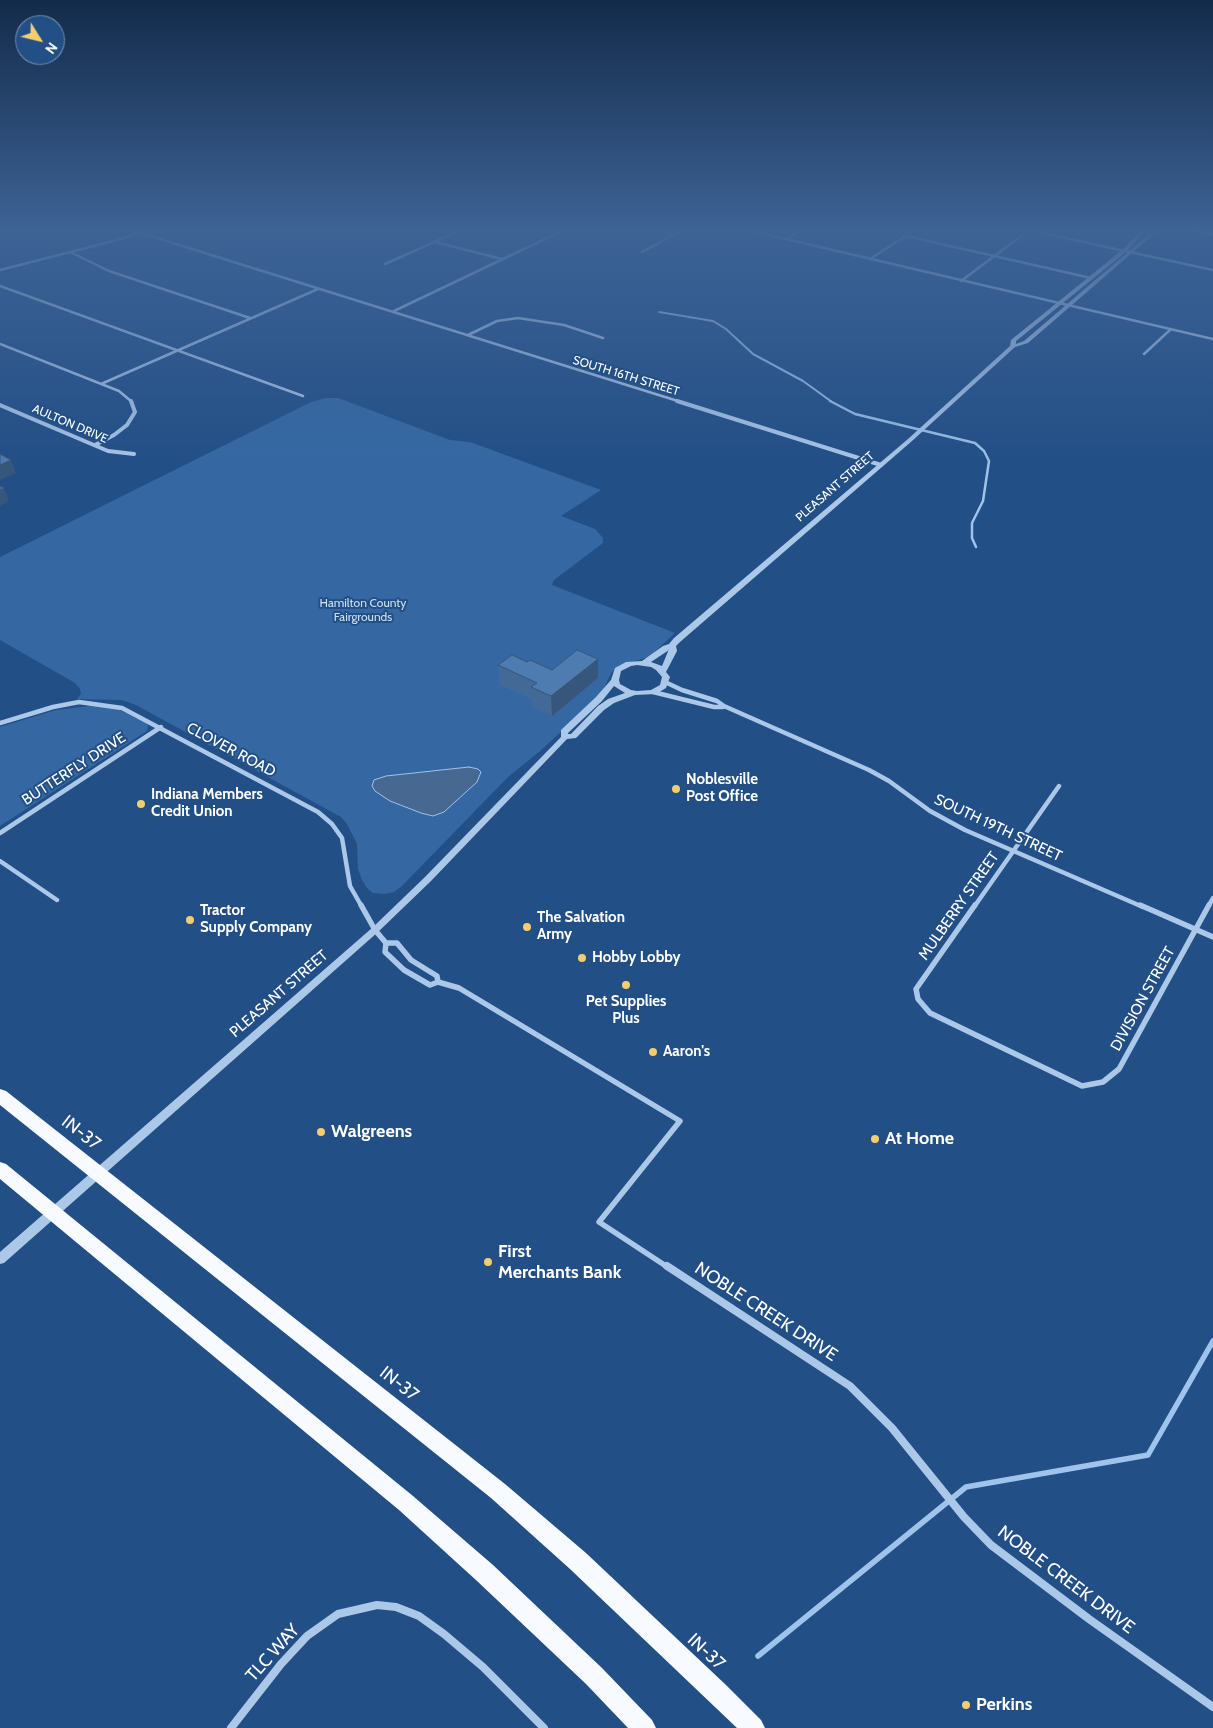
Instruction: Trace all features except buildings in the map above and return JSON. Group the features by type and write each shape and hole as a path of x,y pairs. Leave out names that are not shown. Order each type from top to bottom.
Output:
{"highway":[{"name":"IN-37","path":"0,1096 498,1491 578,1560 753,1728"},
{"path":"0,1169 406,1503 485,1573 594,1676 644,1728"}],"street":[{"path":"63,309 303,396"},
{"path":"222,309 250,318"},
{"path":"101,384 272,309"},
{"name":"SOUTH 16TH STREET","path":"383,309 881,465"},
{"path":"394,312 401,309"},
{"name":"PLEASANT STREET","path":"1014,346 1013,342 1051,309"},
{"name":"PLEASANT STREET","path":"645,663 666,648 672,646 881,465 1014,346 1023,344 1066,309"},
{"path":"1081,309 1213,339"},
{"path":"468,335 497,321 518,318 570,327 603,338"},
{"path":"1144,354 1171,329"},
{"path":"0,344 101,384 125,395 131,400 135,412 120,431 95,445"},
{"name":"AULTON DRIVE","path":"0,405 108,451 134,454"},
{"name":"PLEASANT STREET","path":"663,671 673,651 672,646"},
{"path":"645,663 663,671 666,677 665,682 653,692 633,693 622,689 615,680 615,675 623,666 629,664 645,663"},
{"name":"PLEASANT STREET","path":"565,737 564,732 599,700 615,680"},
{"name":"SOUTH 19TH STREET","path":"665,682 717,701 724,706 869,770 889,781 942,818 1013,851 1213,937"},
{"name":"SOUTH 19TH STREET","path":"653,692 714,707 724,706"},
{"name":"PLEASANT STREET","path":"0,1259 375,930 423,885 565,737 573,736 601,708 611,701 633,693"},
{"name":"CLOVER ROAD","path":"0,723 53,707 90,702 122,708 313,809 332,824 342,838 350,886 375,930"},
{"name":"BUTTERFLY DRIVE","path":"0,832 161,727"},
{"name":"MULBERRY STREET","path":"1059,786 916,992 923,1007 938,1018 1075,1084"},
{"path":"0,861 57,900"},
{"name":"DIVISION STREET","path":"1075,1084 1096,1085 1115,1074 1213,898"},
{"name":"NOBLE CREEK DRIVE","path":"375,930 386,943 385,952 404,970 430,985 438,982 459,988 680,1121 599,1222 850,1386 892,1428 928,1475 991,1545 1089,1619 1213,1707"},
{"name":"NOBLE CREEK DRIVE","path":"386,943 397,943 411,960 437,976 438,982"},
{"name":"TLC WAY","path":"231,1728 281,1664 307,1636 338,1614 377,1605 396,1607 419,1616 444,1634 483,1667 544,1728"}],"green space":[{"name":"Hamilton County Fairgrounds","path":"326,398 338,398 450,440 470,442 601,490 561,516 595,529 603,538 603,543 554,580 552,585 675,633 649,657 619,666 611,673 601,695 539,752 508,777 401,887 394,892 384,894 373,893 362,880 358,869 357,844 347,824 341,817 136,705 122,700 77,699 81,694 80,689 75,683 0,640 0,557 311,402"},
{"path":"90,706 115,708 146,723 148,726 147,731 0,826 0,727 56,710"}],"shaded area":[{"path":"469,767 478,769 481,772 477,782 444,812 433,816 390,801 375,791 372,786 374,780 386,776"}],"waterway":[{"path":"659,312 713,321 726,329 753,354 803,381 832,402"},
{"path":"830,401 855,414 975,443 984,451 989,461 983,501 972,523 972,538 976,547"},
{"path":"758,1656 966,1487 1148,1455 1213,1341"}],"place":[{"name":"Noblesville Post Office","path":"676,789"},
{"name":"Indiana Members Credit Union","path":"141,804"},
{"name":"Tractor Supply Company","path":"190,920"},
{"name":"The Salvation Army","path":"527,927"},
{"name":"Hobby Lobby","path":"582,958"},
{"name":"Pet Supplies Plus","path":"626,985"},
{"name":"Aaron's","path":"653,1052"},
{"name":"Walgreens","path":"321,1132"},
{"name":"At Home","path":"875,1139"},
{"name":"First Merchants Bank","path":"488,1262"},
{"name":"Perkins","path":"966,1705"}]}
